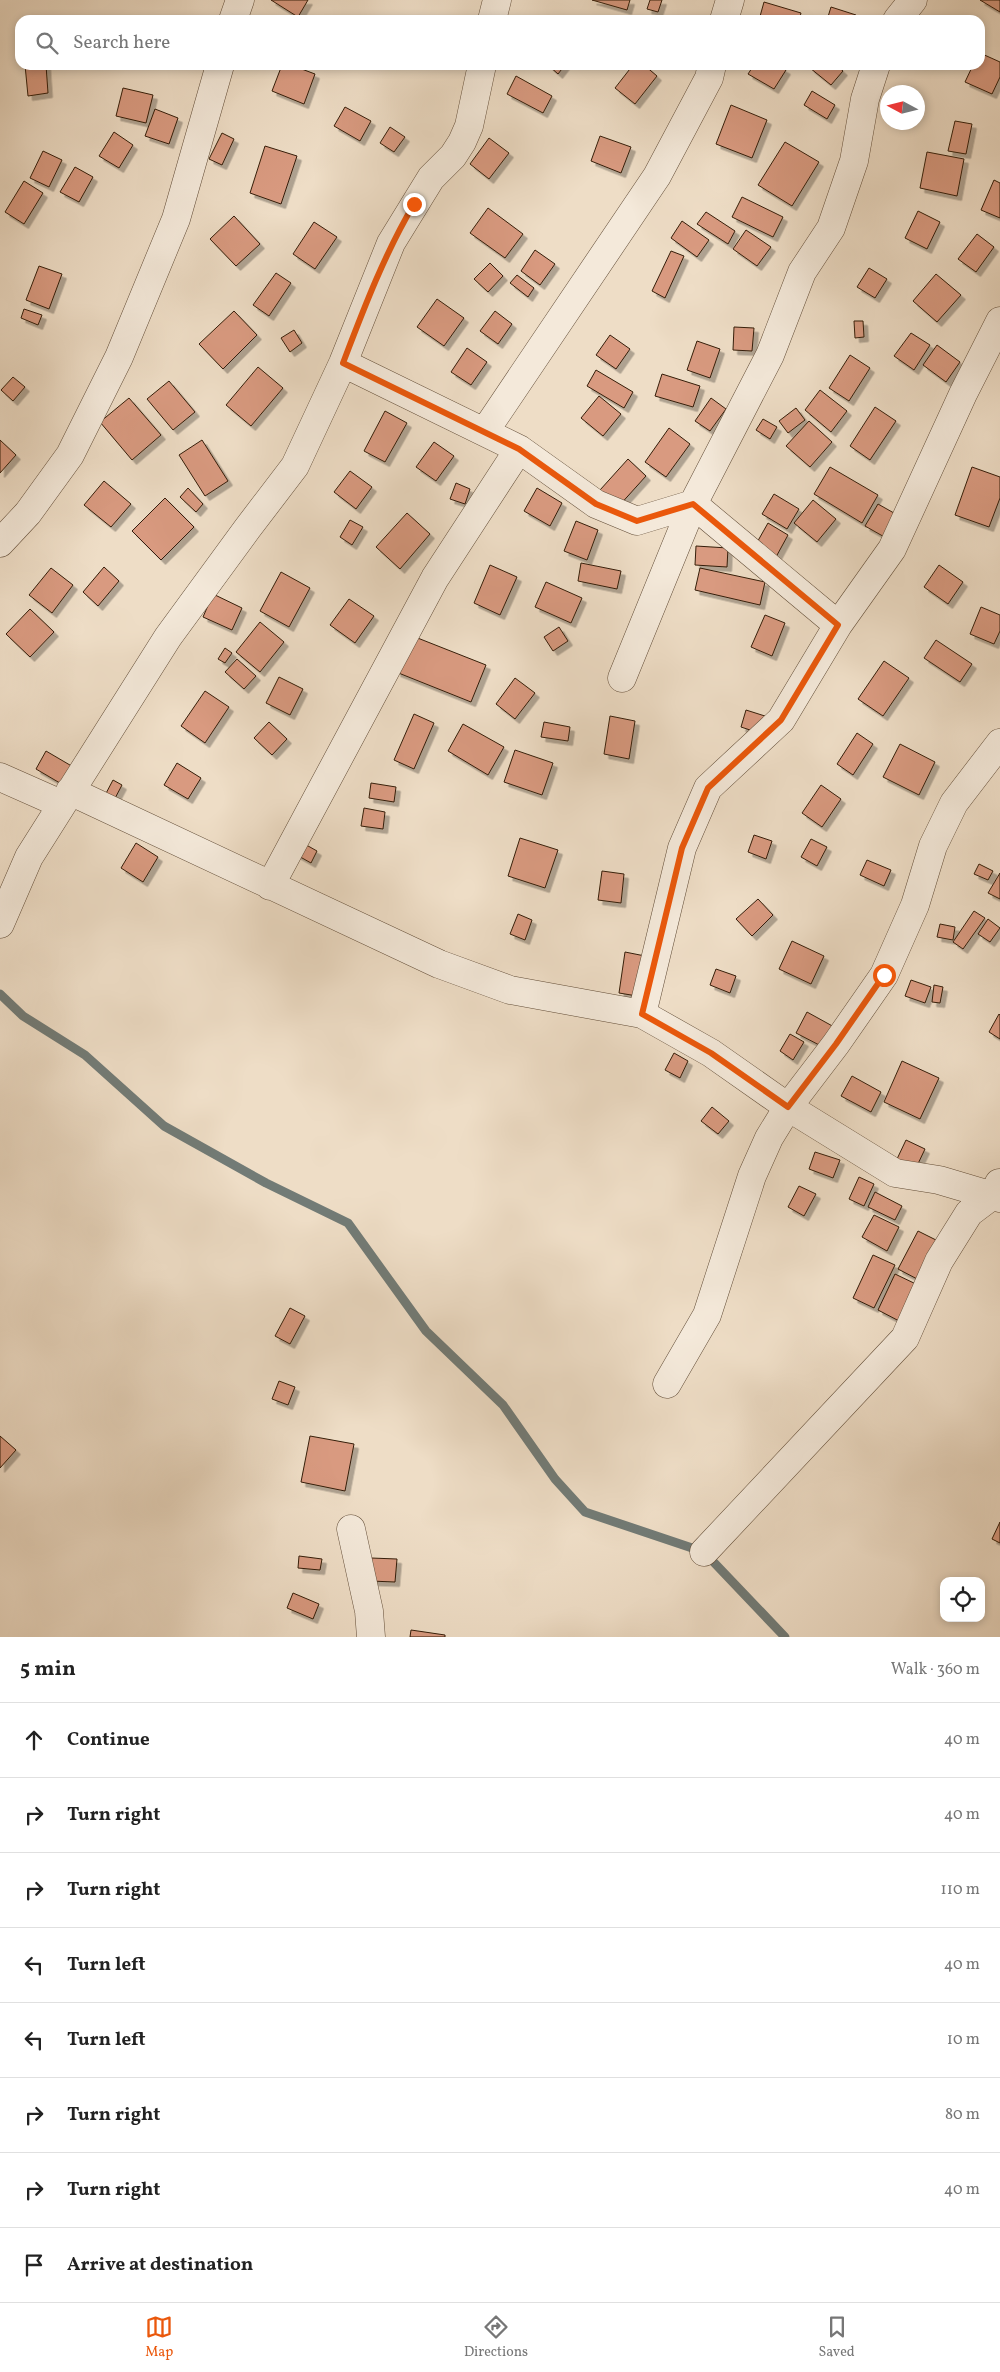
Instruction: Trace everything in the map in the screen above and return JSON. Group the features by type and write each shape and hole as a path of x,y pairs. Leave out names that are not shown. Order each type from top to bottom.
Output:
{"street":[{"path":"235,15 240,0"},
{"path":"493,15 497,0"},
{"path":"726,15 730,0"},
{"path":"901,15 913,0"},
{"path":"0,543 28,513 70,455 119,357 176,219 219,70"},
{"path":"0,924 30,857 65,798 168,637 295,466 343,363 375,278 392,243 431,178 453,156 462,142 469,126 481,70"},
{"path":"485,431 657,176 709,78 711,70"},
{"path":"622,678 693,504 770,355 802,272 831,228 854,162 864,99 874,70"},
{"path":"642,1014 682,848 708,788 781,720 838,625 892,549 963,394 1000,321"},
{"path":"343,363 519,449 596,504 637,521 693,504"},
{"path":"270,886 435,578 519,449"},
{"path":"693,504 838,625"},
{"path":"667,1384 707,1315 752,1176 769,1138 788,1107 836,1044 884,975 916,905 933,846 954,803 1000,743"},
{"path":"0,777 65,798 270,886 439,964 510,990 642,1014 711,1053 788,1107 895,1173 998,1192"},
{"path":"704,1552 905,1338 939,1261 969,1213 998,1192"},
{"path":"351,1529 369,1611 371,1637"}],"building":[{"path":"271,0 308,0 299,15 295,15"},
{"path":"592,0 630,0 627,10"},
{"path":"650,0 662,0 658,12 647,9"},
{"path":"980,0 1000,0 1000,12"},
{"path":"764,2 801,13 800,15 760,15"},
{"path":"831,7 856,15 829,15"},
{"path":"985,55 1000,62 1000,77 992,94 965,82 971,70 985,70"},
{"path":"25,70 46,70 48,93 28,96"},
{"path":"280,70 304,70 315,74 304,104 272,91"},
{"path":"629,70 650,70 657,76 635,104 615,88"},
{"path":"751,70 786,70 774,89 748,74"},
{"path":"812,70 842,70 843,71 831,85"},
{"path":"516,76 552,96 543,113 507,94"},
{"path":"123,88 153,95 146,123 116,116"},
{"path":"812,91 835,105 827,119 804,105"},
{"path":"731,105 767,120 752,158 716,144"},
{"path":"345,107 371,121 360,141 334,126"},
{"path":"155,109 178,118 169,144 145,136"},
{"path":"955,121 972,124 966,154 948,151"},
{"path":"390,127 405,137 394,152 380,143"},
{"path":"114,132 133,145 119,168 99,156"},
{"path":"222,133 234,139 222,165 209,159"},
{"path":"600,136 631,147 621,173 591,161"},
{"path":"489,138 509,153 489,179 470,164"},
{"path":"785,142 819,162 792,206 758,185"},
{"path":"265,146 297,156 281,204 250,193"},
{"path":"43,151 62,160 49,187 30,178"},
{"path":"927,152 964,159 957,196 920,188"},
{"path":"75,167 93,177 79,202 60,192"},
{"path":"994,180 1000,183 1000,218 981,210"},
{"path":"24,181 43,193 24,224 5,212"},
{"path":"742,197 783,217 773,237 732,217"},
{"path":"488,208 523,234 505,258 470,233"},
{"path":"918,211 940,222 927,249 905,238"},
{"path":"706,212 735,231 728,244 697,224"},
{"path":"234,216 260,244 236,266 210,239"},
{"path":"682,221 709,240 697,257 671,238"},
{"path":"314,222 337,237 315,269 293,254"},
{"path":"746,230 771,247 757,266 733,249"},
{"path":"977,234 994,247 976,272 958,259"},
{"path":"535,250 555,264 540,285 521,271"},
{"path":"671,251 684,256 665,298 652,291"},
{"path":"490,263 503,276 488,292 474,279"},
{"path":"39,266 62,274 49,309 26,300"},
{"path":"869,268 887,279 875,298 857,287"},
{"path":"276,273 291,283 269,316 253,305"},
{"path":"936,274 961,295 937,322 913,301"},
{"path":"517,275 534,288 528,297 510,283"},
{"path":"437,299 464,318 444,346 417,327"},
{"path":"24,309 42,315 38,325 21,318"},
{"path":"234,311 257,335 223,369 199,344"},
{"path":"495,311 512,324 498,344 480,331"},
{"path":"854,321 863,321 864,337 855,338"},
{"path":"734,327 754,328 752,351 733,350"},
{"path":"294,330 302,343 290,352 281,338"},
{"path":"911,333 930,345 914,370 894,356"},
{"path":"610,335 630,349 616,369 596,355"},
{"path":"697,341 720,349 710,378 687,370"},
{"path":"937,345 960,362 946,382 923,365"},
{"path":"467,348 487,362 471,385 451,372"},
{"path":"850,355 870,368 849,401 829,388"},
{"path":"258,367 283,388 251,426 226,405"},
{"path":"596,370 633,392 624,408 587,386"},
{"path":"662,374 700,386 693,407 655,396"},
{"path":"13,377 25,387 13,401 1,390"},
{"path":"169,381 195,412 173,430 147,399"},
{"path":"820,390 847,411 831,432 805,410"},
{"path":"599,396 621,414 603,436 581,418"},
{"path":"129,398 161,435 132,460 100,422"},
{"path":"711,398 726,409 710,431 695,421"},
{"path":"875,407 896,421 870,460 850,446"},
{"path":"796,408 805,420 788,433 779,421"},
{"path":"385,411 407,423 385,462 364,451"},
{"path":"763,419 777,427 770,439 756,430"},
{"path":"809,421 832,442 810,467 786,446"},
{"path":"669,428 690,444 666,477 645,462"},
{"path":"0,440 16,455 0,473"},
{"path":"202,440 228,481 205,496 179,455"},
{"path":"434,442 454,456 436,481 416,467"},
{"path":"628,459 646,476 618,507 600,490"},
{"path":"830,467 878,495 862,523 814,494"},
{"path":"972,467 1000,477 1000,498 989,527 955,515"},
{"path":"350,471 372,487 356,509 334,492"},
{"path":"104,481 131,504 111,527 84,505"},
{"path":"456,483 470,489 465,504 450,499"},
{"path":"188,488 203,504 196,512 180,497"},
{"path":"537,488 562,503 550,526 524,511"},
{"path":"774,494 799,509 787,529 762,514"},
{"path":"165,498 194,527 161,560 132,531"},
{"path":"813,500 836,519 817,542 794,523"},
{"path":"878,504 901,517 888,539 865,526"},
{"path":"407,513 430,534 400,569 376,547"},
{"path":"350,520 363,527 352,545 340,537"},
{"path":"576,521 598,530 587,560 564,551"},
{"path":"768,523 788,535 776,557 755,546"},
{"path":"696,546 728,548 727,567 695,565"},
{"path":"581,563 621,571 617,589 578,581"},
{"path":"490,565 517,577 500,615 474,603"},
{"path":"939,565 963,582 948,604 924,587"},
{"path":"104,567 119,581 98,606 83,592"},
{"path":"51,568 73,585 52,613 29,595"},
{"path":"700,568 765,582 760,605 695,590"},
{"path":"281,572 310,588 289,627 260,611"},
{"path":"546,582 582,598 571,623 535,607"},
{"path":"213,594 242,608 232,630 203,617"},
{"path":"349,599 374,616 355,643 330,625"},
{"path":"981,607 1000,615 1000,631 994,644 970,634"},
{"path":"30,609 54,632 30,657 6,634"},
{"path":"765,615 785,623 772,656 751,647"},
{"path":"260,622 284,642 260,672 236,652"},
{"path":"559,627 568,641 553,651 544,637"},
{"path":"410,635 486,665 471,702 396,672"},
{"path":"936,640 972,664 960,682 924,658"},
{"path":"225,648 232,653 225,663 218,659"},
{"path":"237,659 256,676 244,689 225,672"},
{"path":"884,661 909,678 883,716 858,699"},
{"path":"279,677 303,689 290,715 266,703"},
{"path":"515,678 535,693 515,719 496,704"},
{"path":"205,691 229,707 205,743 181,726"},
{"path":"746,710 768,717 762,734 741,727"},
{"path":"414,714 434,723 414,769 394,760"},
{"path":"610,716 635,721 629,759 604,754"},
{"path":"269,722 287,739 272,755 254,738"},
{"path":"544,722 570,727 568,741 541,737"},
{"path":"463,724 504,747 488,775 448,751"},
{"path":"857,733 873,744 853,775 837,764"},
{"path":"900,744 935,762 919,795 883,777"},
{"path":"515,750 553,763 542,795 504,782"},
{"path":"46,751 75,768 65,786 36,769"},
{"path":"177,763 201,778 188,799 164,785"},
{"path":"113,780 122,785 112,804 103,799"},
{"path":"371,783 396,787 394,802 369,798"},
{"path":"821,785 841,799 822,827 802,813"},
{"path":"364,808 385,812 383,829 361,826"},
{"path":"754,835 772,841 766,859 748,852"},
{"path":"520,838 558,850 545,888 508,876"},
{"path":"811,839 827,847 817,866 801,857"},
{"path":"301,842 317,851 311,863 295,854"},
{"path":"136,843 158,857 143,882 121,868"},
{"path":"867,860 891,870 884,886 860,875"},
{"path":"979,864 993,871 988,880 974,874"},
{"path":"602,871 624,874 621,903 598,900"},
{"path":"1000,873 1000,899 988,893"},
{"path":"758,899 773,915 752,936 736,919"},
{"path":"974,911 985,918 963,949 953,942"},
{"path":"518,914 532,920 525,940 510,934"},
{"path":"988,919 1000,928 990,942 978,934"},
{"path":"940,924 955,927 953,940 937,937"},
{"path":"792,941 824,956 811,984 779,969"},
{"path":"625,952 650,957 643,997 619,993"},
{"path":"716,969 736,976 730,993 710,985"},
{"path":"911,980 931,987 925,1003 905,996"},
{"path":"934,985 943,987 940,1003 932,1002"},
{"path":"807,1012 836,1028 825,1048 796,1033"},
{"path":"1000,1015 1000,1039 989,1032"},
{"path":"790,1034 804,1042 793,1060 780,1051"},
{"path":"674,1053 688,1061 680,1078 665,1070"},
{"path":"902,1061 939,1078 920,1119 884,1102"},
{"path":"852,1076 881,1092 871,1112 841,1096"},
{"path":"712,1107 729,1121 718,1134 701,1121"},
{"path":"906,1140 925,1149 916,1168 897,1159"},
{"path":"815,1152 840,1160 833,1178 809,1169"},
{"path":"859,1177 874,1184 864,1206 849,1199"},
{"path":"799,1186 816,1194 804,1216 788,1207"},
{"path":"875,1192 902,1206 895,1220 868,1207"},
{"path":"874,1215 899,1227 887,1251 862,1237"},
{"path":"918,1231 942,1243 921,1281 898,1269"},
{"path":"873,1255 895,1265 874,1308 853,1298"},
{"path":"895,1274 918,1285 901,1322 878,1310"},
{"path":"290,1308 305,1316 290,1344 275,1336"},
{"path":"279,1381 295,1387 288,1405 272,1399"},
{"path":"0,1436 16,1450 0,1468"},
{"path":"310,1436 354,1444 345,1491 301,1482"},
{"path":"1000,1522 1000,1543 992,1539"},
{"path":"299,1556 322,1559 320,1570 298,1568"},
{"path":"371,1558 397,1559 395,1582 370,1581"},
{"path":"293,1593 319,1604 313,1619 287,1608"},
{"path":"411,1630 445,1635 445,1637 410,1637"}],"waterway":[{"path":"0,994 23,1016 85,1055 164,1126 266,1183 348,1223 426,1331 503,1405 555,1479 585,1512 704,1552 785,1637"}],"route":[{"path":"414,204 375,278 343,363 519,449 596,504 637,521 693,504 838,625 781,720 708,788 682,848 642,1014 711,1053 788,1107 836,1044 884,975"}]}
